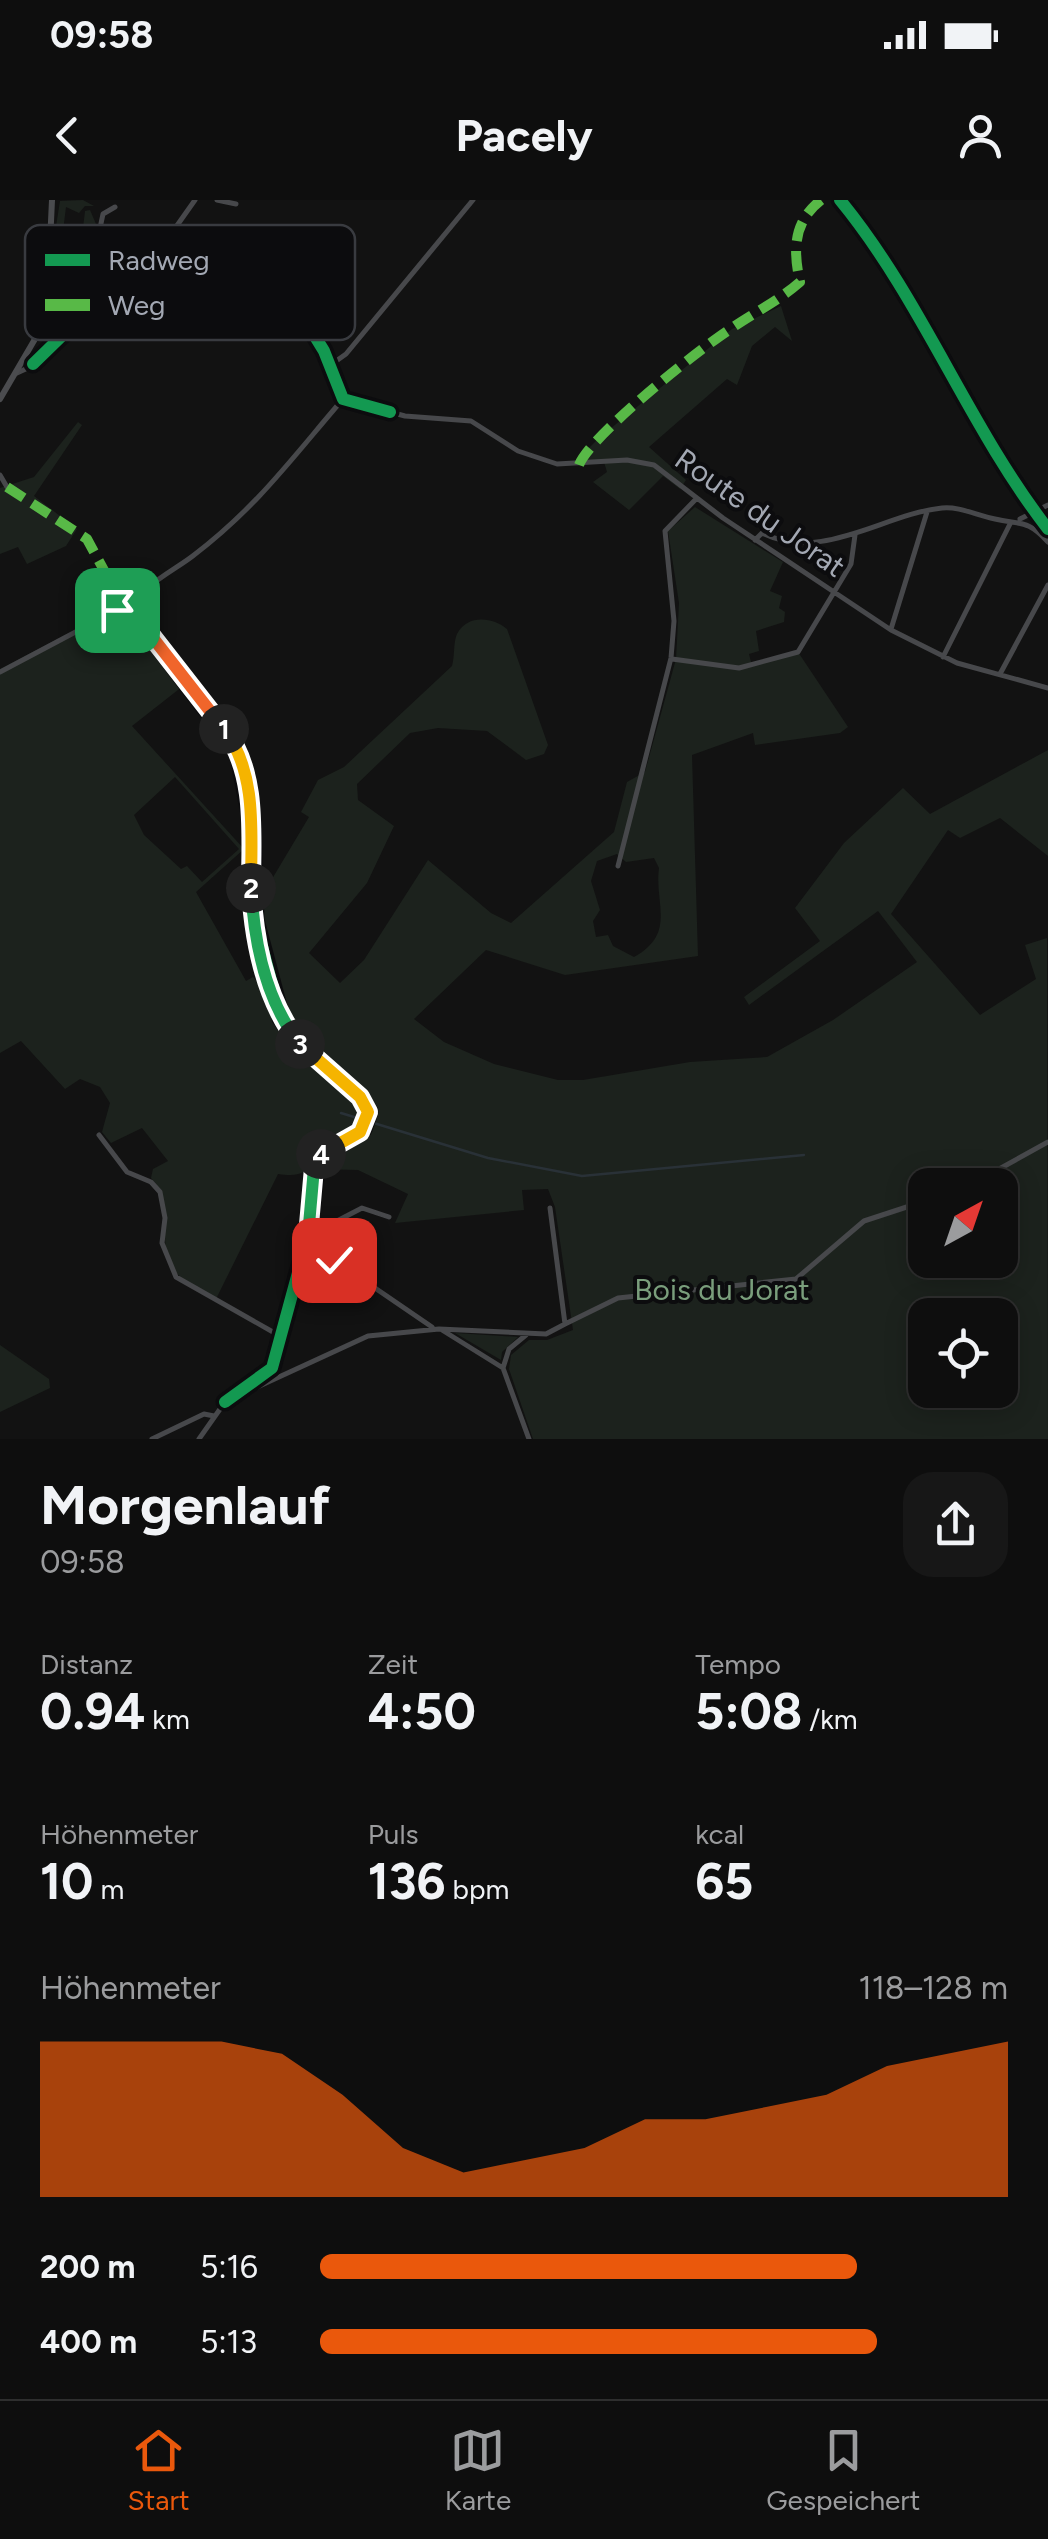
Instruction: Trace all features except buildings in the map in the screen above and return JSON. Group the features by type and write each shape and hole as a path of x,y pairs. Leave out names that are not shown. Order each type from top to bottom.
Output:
{"main road":[{"path":"48,225 52,200"},
{"path":"840,200 905,292 1048,529"},
{"path":"0,399 32,340"},
{"path":"0,390 11,382"}],"street":[{"path":"177,225 195,200"},
{"path":"217,200 236,204"},
{"path":"331,364 346,354 472,200"},
{"path":"101,225 103,214 116,207"},
{"path":"17,372 28,368 56,340"},
{"path":"132,611 138,598 198,552 273,485 343,399 331,364 317,340"},
{"name":"Route du Jorat","path":"343,399 405,416 471,421 518,451 557,464 650,464 755,540 891,630 943,658 1048,688"},
{"path":"0,475 7,487"},
{"path":"618,866 671,658 674,621 664,536 668,525 696,499"},
{"path":"755,540 762,533 818,542 927,512 954,509 1011,522 1048,505"},
{"path":"891,630 927,512"},
{"path":"1019,519 1048,542"},
{"path":"943,658 1011,522"},
{"path":"671,658 739,668 794,655 854,557 854,534"},
{"path":"999,675 1048,585"},
{"path":"0,672 117,610 132,611 238,750 252,825 253,910 280,1018 306,1050 360,1097 368,1112 365,1127 317,1160 308,1236 268,1376 225,1402 199,1439"},
{"path":"98,1135 131,1175 152,1182 160,1192 165,1218 162,1244 176,1277 280,1336"},
{"path":"1001,1168 1048,1142"},
{"path":"225,1402 368,1336 439,1329 546,1334 618,1298 796,1278 816,1267 864,1221 908,1207"},
{"path":"308,1236 362,1208 390,1217"},
{"path":"550,1208 565,1324"},
{"path":"308,1236 334,1260 503,1368"},
{"path":"526,1335 509,1349 503,1368 528,1439"},
{"path":"152,1439 204,1414 214,1416"}],"green space":[{"path":"83,200 94,206 85,206 79,213 66,207 64,225 56,225 60,201"},
{"path":"90,210 96,224 83,225 85,211"},
{"path":"781,306 792,341 775,327 752,346 737,385 727,379 649,447 686,480 680,489 663,476 629,510 593,482 607,472 604,462 585,462 583,454 599,438 732,329"},
{"path":"78,422 82,425 34,496 77,529 66,546 27,564 18,547 0,554 0,488 34,477"},
{"name":"Bois du Jorat","path":"695,507 783,562 770,591 782,596 779,608 785,612 784,622 756,631 759,651 749,654 752,666 798,652 848,727 840,733 755,745 753,733 692,755 698,956 565,975 486,950 414,1019 444,1042 494,1064 558,1080 583,1080 690,1062 767,1057 833,1020 917,962 878,911 749,1005 744,997 820,941 795,908 844,843 903,788 930,814 1048,750 1048,856 1000,818 960,838 948,830 891,914 980,1015 1036,979 1025,945 1047,938 1048,1439 533,1439 509,1369 511,1355 529,1340 547,1340 573,1330 555,1207 548,1189 522,1190 524,1210 395,1223 408,1194 358,1170 316,1169 325,1154 362,1134 366,1129 360,1127 317,1154 303,1172 278,1174 216,1299 186,1282 172,1267 165,1244 163,1199 151,1178 153,1169 168,1161 142,1128 111,1143 102,1132 110,1103 100,1087 80,1079 65,1089 21,1041 0,1053 0,669 115,609 154,645 183,686 132,726 244,849 196,892 246,981 253,977 259,984 287,1036 290,1032 272,997 260,957 251,876 272,879 309,817 301,812 318,780 344,767 452,666 457,634 467,623 488,620 507,629 548,745 544,754 526,760 487,731 438,728 410,733 357,784 358,800 394,826 367,883 309,953 340,983 364,960 428,860 491,913 511,923 614,832 627,782 645,772 676,659 679,603 668,531","holes":["175,777 239,849 202,882 187,866 181,869 144,835 134,815","617,854 626,862 654,858 659,868 659,928 647,948 634,957 613,946 608,935 596,937 593,921 600,910 591,881 597,861"]},
{"path":"455,1333 518,1337 502,1352 501,1360"},
{"path":"0,1345 49,1379 50,1388 0,1412"}],"waterway":[{"path":"341,1113 488,1158 582,1176 804,1155"}],"marked path":[{"path":"579,465 603,434 671,374 800,282 797,237 805,218 821,200"},
{"path":"7,487 87,539 125,609"}],"cycle path":[{"path":"840,200 896,280 993,448 1048,529"},
{"path":"33,364 58,340"},
{"path":"317,340 343,399 390,412"},
{"path":"132,611 238,751 252,825 255,920 281,1018 299,1043 360,1097 369,1112 363,1129 317,1160 308,1236 272,1368 225,1402"}],"route":[{"path":"117,610 132,611 235,744 252,825 253,910 272,997 280,1018 299,1043 360,1097 368,1109 363,1129 324,1152 314,1168 308,1236 334,1260"}]}
